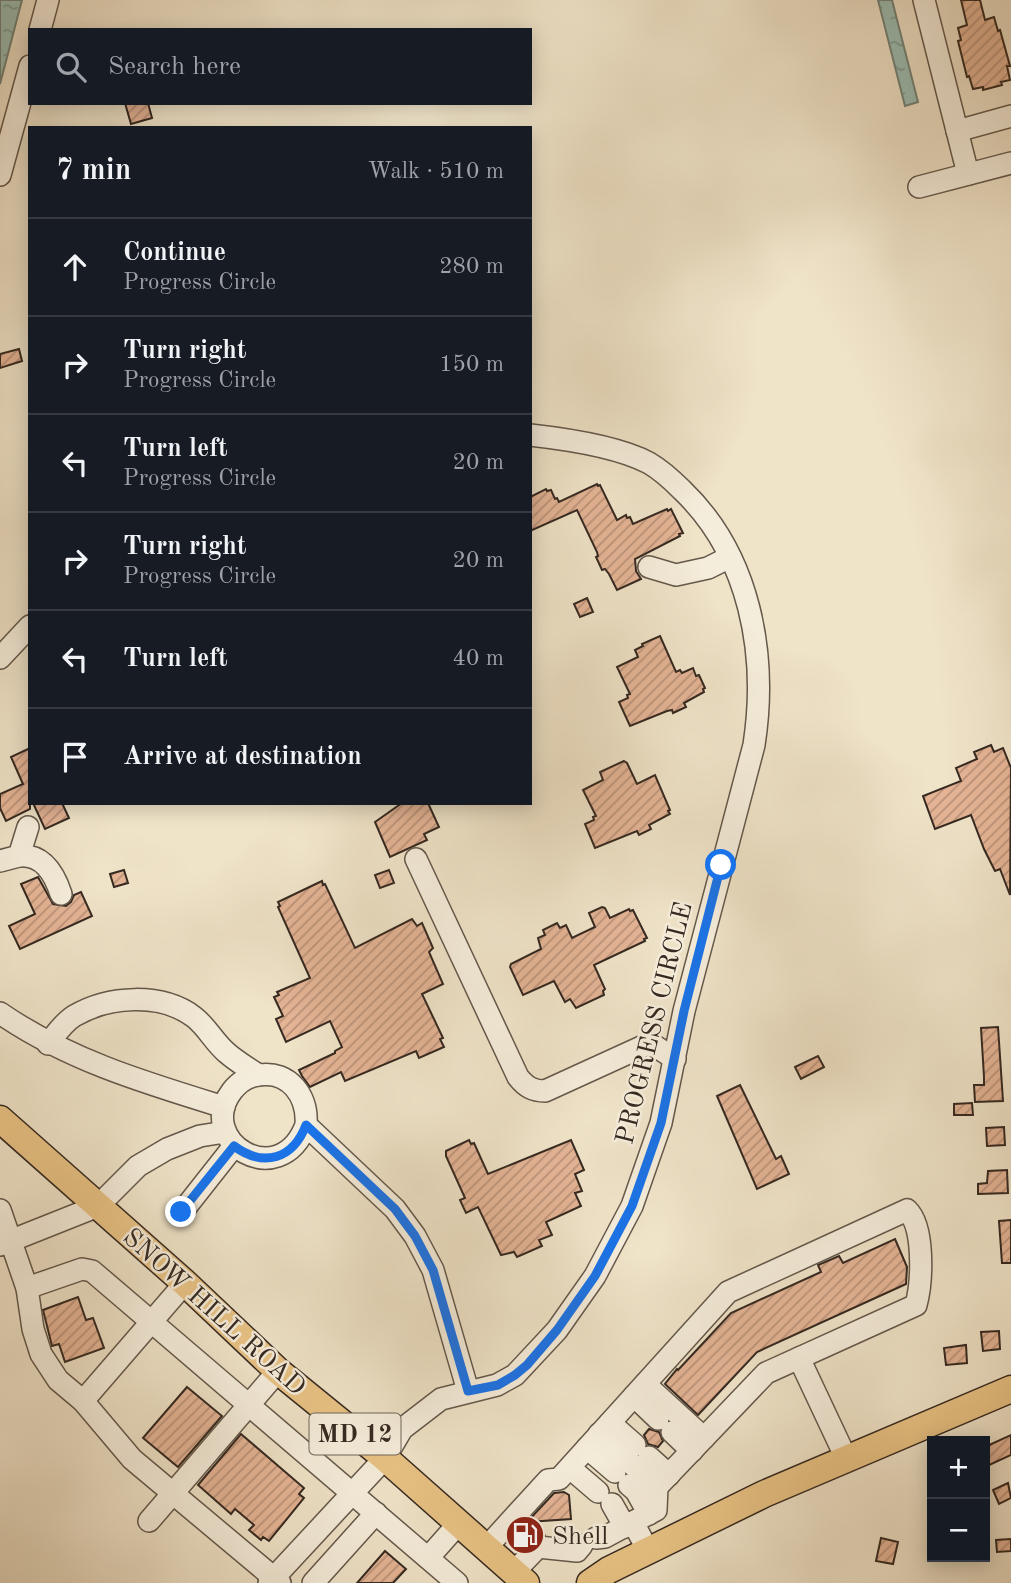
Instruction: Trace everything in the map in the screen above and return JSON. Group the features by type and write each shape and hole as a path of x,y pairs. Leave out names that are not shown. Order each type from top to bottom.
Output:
{"main road":[{"name":"SNOW HILL ROAD","path":"0,1119 278,1371 385,1458 520,1578"},
{"path":"624,1566 764,1493 1011,1388"}],"street":[{"path":"41,28 48,0"},
{"path":"924,0 968,174"},
{"path":"0,175 28,73"},
{"path":"957,131 1011,116"},
{"path":"919,187 1011,163"},
{"name":"PROGRESS CIRCLE","path":"274,1581 385,1458 402,1429 419,1413 441,1399 498,1385 515,1375 557,1330 595,1276 632,1206 661,1123 719,871 754,745 759,689 752,617 746,594 717,530 699,506 648,463 564,439 532,435"},
{"path":"649,567 676,575 708,568 730,557"},
{"path":"0,658 28,628"},
{"path":"10,859 28,827"},
{"path":"10,859 29,855 46,865 61,894"},
{"path":"416,859 524,1085 536,1091 545,1091 648,1044 655,1045 674,1059"},
{"path":"48,1044 61,1027 89,1009 147,999 170,1005 193,1016 209,1030 225,1052 258,1075"},
{"path":"0,1013 48,1044 79,1059 224,1107"},
{"path":"258,1075 285,1079 303,1098 307,1111 302,1137 283,1155 270,1158 257,1158 245,1153 230,1139 224,1107 236,1086 258,1075"},
{"path":"306,1125 395,1209 415,1236 433,1270 468,1391"},
{"path":"5,1243 98,1206 138,1166 152,1157 200,1136 230,1139"},
{"path":"181,1212 230,1139"},
{"path":"0,1210 5,1243 27,1288 33,1329 41,1354 58,1380 83,1401 132,1459 274,1581"},
{"path":"486,1548 524,1533 611,1534 766,1373 916,1305 921,1288 918,1234 911,1213 907,1210 728,1292 559,1479 548,1480 524,1533 520,1578"},
{"path":"27,1288 82,1269 92,1270 376,1513 439,1573 459,1524"},
{"path":"83,1401 184,1283"},
{"path":"799,1358 846,1458"},
{"path":"149,1521 278,1371"},
{"path":"639,1390 665,1425 698,1444"},
{"path":"639,1390 698,1444"},
{"path":"599,1435 642,1451 663,1481"},
{"path":"599,1435 622,1478 636,1491 611,1534"},
{"path":"599,1435 663,1481"},
{"path":"569,1468 605,1498 611,1534 624,1566"},
{"path":"313,1583 376,1513"},
{"path":"611,1534 624,1566"},
{"path":"611,1534 624,1566"}],"water":[{"path":"0,0 22,0 0,84"},
{"path":"878,0 892,0 918,102 905,106"}],"building":[{"path":"961,0 980,0 985,20 994,17 1010,66 1007,66 1010,80 1001,82 1002,85 983,90 983,87 973,89 969,76 967,77 958,41 961,40 958,28 967,25"},
{"path":"126,105 149,105 152,118 131,124"},
{"path":"19,349 22,361 0,368 0,354"},
{"path":"597,484 600,485 617,520 626,515 633,524 671,509 683,533 635,559 636,571 641,579 617,590 609,574 605,569 602,570 596,557 597,552 577,510 532,530 532,496 546,489 551,490 559,502"},
{"path":"587,598 593,612 580,617 574,604"},
{"path":"660,636 676,672 680,670 682,673 693,668 705,688 704,692 684,703 686,707 673,713 672,710 667,711 630,726 619,702 630,694 617,667 638,657 635,650"},
{"path":"991,745 994,752 1003,748 1011,768 1010,895 1000,869 995,871 984,849 971,815 935,829 923,796 961,781 956,768 977,759 974,752"},
{"path":"28,749 30,809 6,821 0,808 0,794 23,784 11,757"},
{"path":"624,761 637,784 655,775 670,814 649,825 651,829 639,835 637,831 595,848 585,824 596,816 583,790 603,780 600,772"},
{"path":"34,805 63,805 69,818 45,829"},
{"path":"399,805 429,805 439,827 424,834 427,840 390,857 375,822"},
{"path":"124,870 128,883 114,887 110,874"},
{"path":"389,870 394,883 380,888 375,875"},
{"path":"38,877 53,904 66,906 74,895 81,892 92,916 20,949 9,926 35,914 21,884"},
{"path":"322,881 355,948 412,919 417,926 422,923 433,948 429,952 443,984 422,994 443,1038 440,1039 444,1047 419,1058 416,1051 345,1081 341,1072 310,1087 299,1070 342,1047 330,1021 286,1042 276,1019 283,1016 274,997 279,995 277,992 310,978 278,902"},
{"path":"602,907 610,918 629,909 633,910 647,938 594,965 605,989 604,995 576,1008 570,999 565,1002 554,981 523,995 511,964 541,949 538,938 545,935 543,930 557,923 560,928 566,925 572,938 595,927 589,913"},
{"path":"998,1027 1003,1101 975,1102 974,1085 984,1085 981,1028"},
{"path":"818,1056 824,1067 801,1079 795,1067"},
{"path":"740,1085 776,1159 781,1156 789,1174 757,1189 717,1096"},
{"path":"972,1103 973,1115 954,1115 954,1104"},
{"path":"1004,1127 1005,1145 987,1146 986,1128"},
{"path":"469,1140 471,1144 474,1143 488,1174 571,1140 584,1170 575,1174 582,1191 575,1193 581,1206 546,1222 552,1235 539,1240 542,1246 517,1257 514,1252 501,1255 478,1207 466,1213 460,1200 465,1198 446,1156 446,1151"},
{"path":"1007,1170 1008,1193 978,1194 978,1184 987,1183 988,1171"},
{"path":"1011,1220 1011,1263 1002,1263 999,1221"},
{"path":"895,1239 907,1267 906,1284 757,1352 698,1415 665,1384 731,1313 821,1272 818,1265 839,1256 843,1263"},
{"path":"78,1297 86,1320 93,1318 104,1348 65,1362 59,1344 52,1346 43,1310"},
{"path":"999,1331 1000,1349 983,1351 981,1332"},
{"path":"966,1345 967,1363 946,1365 944,1348"},
{"path":"187,1387 222,1416 178,1467 143,1438"},
{"path":"649,1429 659,1432 663,1441 658,1447 648,1444 644,1435"},
{"path":"241,1434 304,1488 299,1494 304,1498 269,1541 263,1537 261,1540 249,1530 254,1525 235,1509 231,1514 198,1485"},
{"path":"1011,1435 1011,1455 990,1465 990,1445"},
{"path":"1008,1483 1011,1498 999,1504 993,1490"},
{"path":"564,1492 569,1495 571,1519 527,1522 554,1493"},
{"path":"881,1538 898,1542 893,1564 876,1561"},
{"path":"1011,1539 1011,1551 997,1552 996,1540"},
{"path":"385,1551 406,1569 393,1583 357,1583"}],"tunnel":[{"path":"522,1527 534,1538"}],"place":[{"name":"Shell","path":"525,1535"}],"route":[{"path":"181,1212 234,1146 257,1158 283,1155 302,1137 306,1125 395,1209 415,1236 433,1270 468,1391 506,1381 527,1365 557,1330 595,1276 632,1206 661,1123 684,1011 721,865"}]}
